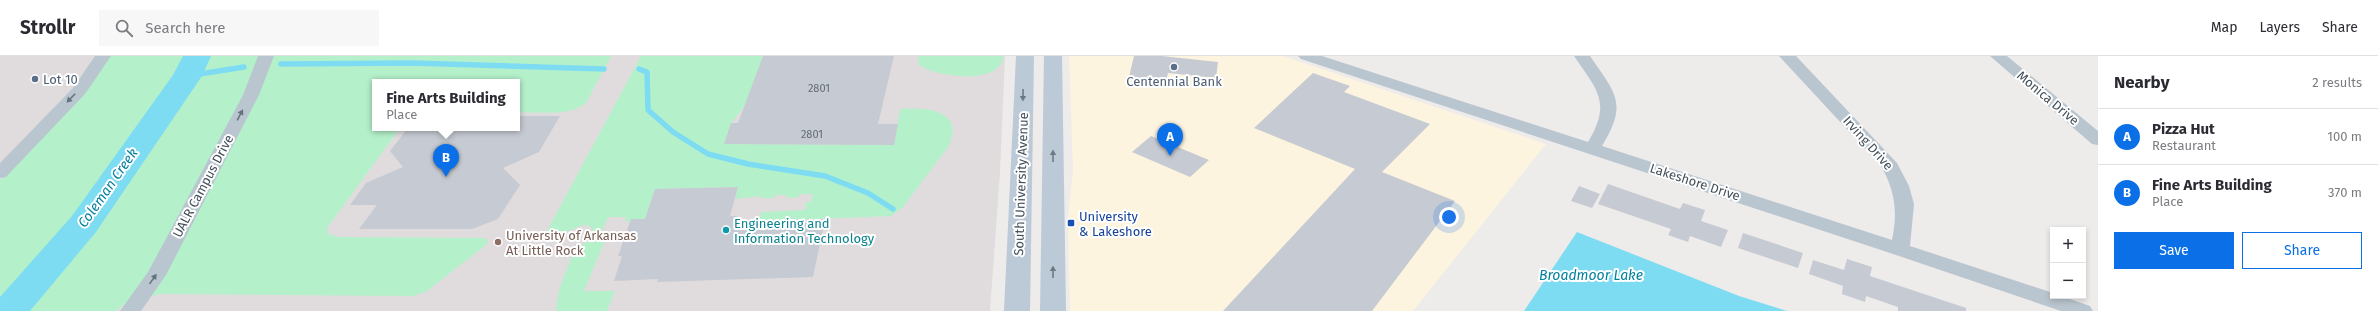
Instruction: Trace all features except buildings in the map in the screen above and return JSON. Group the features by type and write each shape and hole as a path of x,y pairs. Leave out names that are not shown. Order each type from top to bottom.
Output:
{"main road":[{"name":"South University Avenue","path":"1017,311 1025,56"},
{"path":"1053,56 1053,311"}],"street":[{"path":"0,173 79,91 103,56"},
{"name":"UALR Campus Drive","path":"130,311 156,275 251,95 266,56"},
{"name":"Lakeshore Drive","path":"1306,56 1900,249 2083,311"},
{"path":"1582,56 1607,94 1610,106 1607,127 1592,149"},
{"name":"Irving Drive","path":"1787,56 1888,163 1900,183 1906,199 1906,221 1900,249"},
{"name":"Monica Drive","path":"1998,56 2098,140"}],"shaded area":[{"name":"University of Arkansas At Little Rock","path":"0,56 1005,56 1000,172 990,311 0,311"},
{"path":"1069,56 1283,56 1546,144 1413,311 1070,311 1068,218 1073,170"}],"green space":[{"path":"106,56 611,56 586,103 571,110 553,113 520,112 520,79 372,79 372,131 398,131 327,228 328,234 339,237 483,238 488,240 486,245 427,291 413,296 160,294 127,302 116,311 0,311 0,181"},
{"path":"641,56 763,56 744,107 731,123 725,144 894,145 900,109 932,110 941,113 948,118 952,125 952,135 948,147 903,207 891,216 759,221 761,212 805,210 806,202 811,202 812,194 800,194 799,197 786,198 786,195 775,195 774,198 761,198 762,196 735,199 738,187 655,189 645,219 631,219 630,222 625,221 626,217 608,217 602,231 593,231 591,227 585,225 566,232 547,231"},
{"path":"918,56 1003,56 1000,65 991,72 967,76 939,73 927,69 919,65"},
{"path":"605,240 584,291 615,291 607,311 556,311 559,289 575,248 589,241"}],"water":[{"name":"Broadmoor Lake","path":"1577,232 1739,296 1787,311 1524,311"}],"waterway":[{"name":"Coleman Creek","path":"9,311 84,224 187,76 197,56"},
{"path":"281,64 412,63 604,69"},
{"path":"187,76 244,67"},
{"path":"639,69 647,72 648,110 673,132 708,154 748,164 825,176 868,193 893,209"}],"place":[{"name":"Centennial Bank","path":"1174,67"},
{"name":"Lot 10","path":"35,79"},
{"name":"Pizza Hut","path":"1170,156"},
{"name":"Fine Arts Building","path":"446,177"},
{"name":"University & Lakeshore","path":"1071,223"},
{"name":"Engineering and Information Technology","path":"726,230"},
{"name":"University of Arkansas At Little Rock","path":"498,242"}]}
